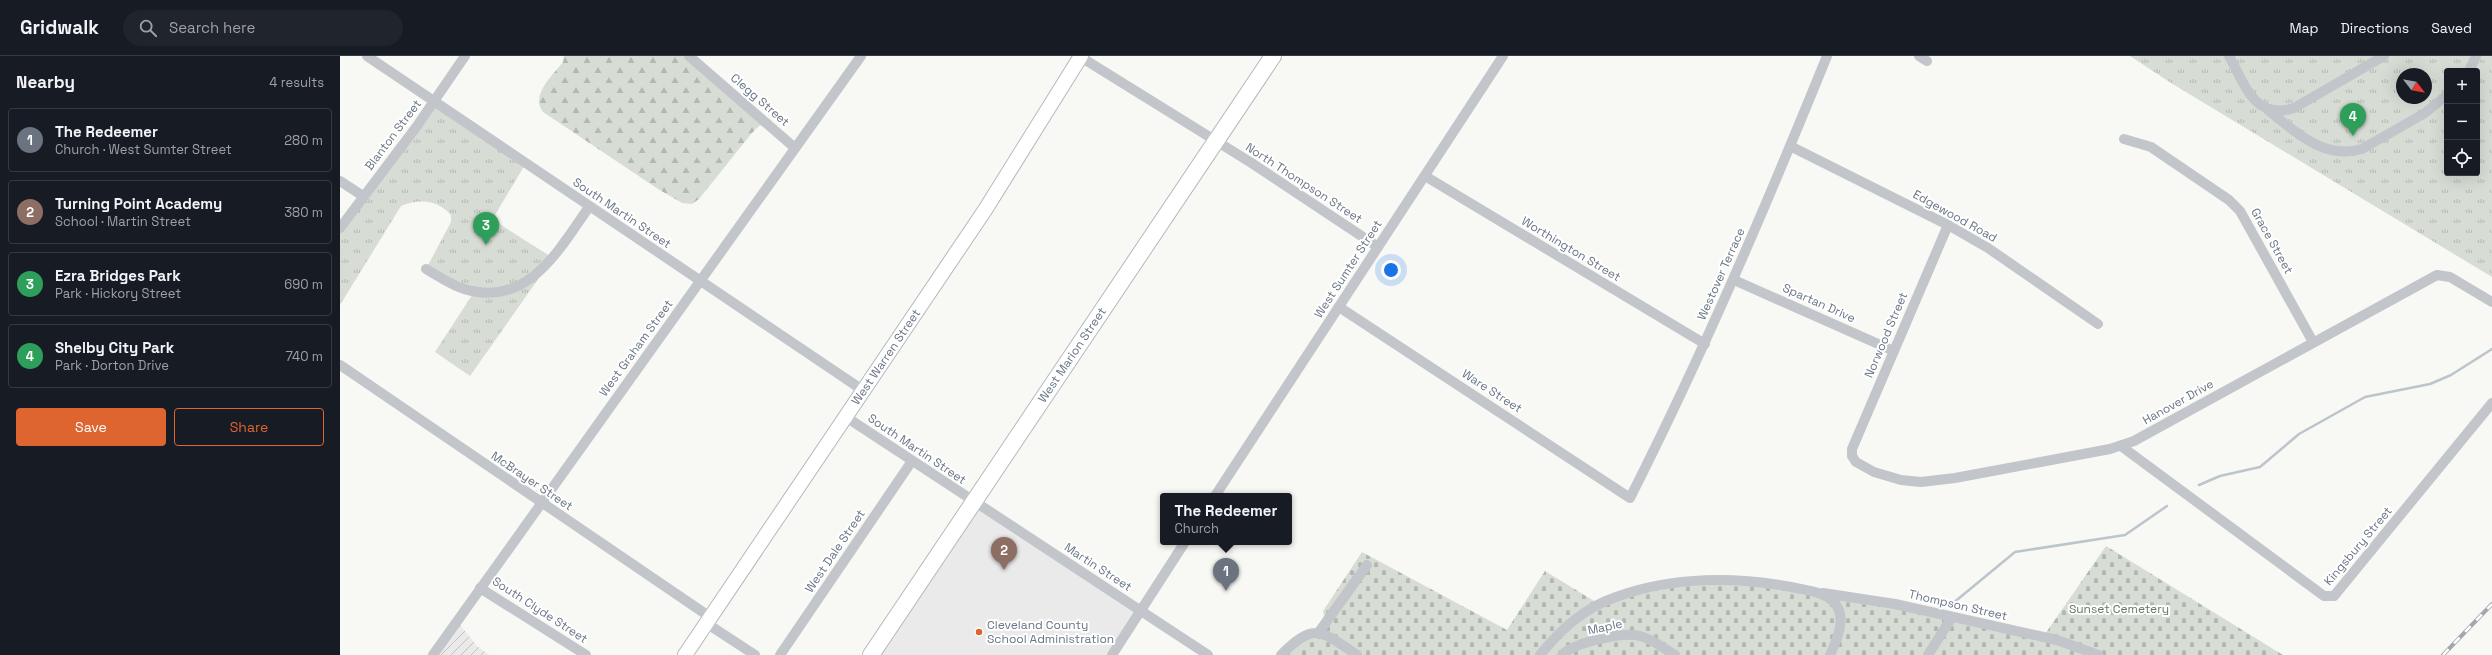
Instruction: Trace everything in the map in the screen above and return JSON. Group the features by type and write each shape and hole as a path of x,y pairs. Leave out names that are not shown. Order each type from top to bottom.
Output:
{"main road":[{"name":"West Warren Street","path":"684,655 864,391 1020,155 1080,56"},
{"name":"West Marion Street","path":"871,655 1273,56"}],"street":[{"name":"South Martin Street","path":"367,56 435,100 589,207 864,391"},
{"name":"Blanton Street","path":"340,228 435,100 465,56"},
{"name":"Clegg Street","path":"689,56 795,148"},
{"name":"West Graham Street","path":"434,655 480,588 861,56"},
{"name":"North Thompson Street","path":"1080,56 1378,247"},
{"name":"West Sumter Street","path":"1217,493 1503,56"},
{"name":"Westover Terrace","path":"1630,498 1677,405 1734,280 1827,56"},
{"path":"2229,56 2253,98 2310,143 2337,151 2351,152 2362,149 2426,113 2444,98"},
{"path":"2268,110 2278,112 2294,108 2384,56"},
{"path":"2470,68 2476,56"},
{"name":"Grace Street","path":"2124,139 2151,147 2229,200 2240,211 2313,342"},
{"name":"Edgewood Road","path":"1790,146 1948,225 1988,248 2098,324"},
{"name":"Worthington Street","path":"1425,176 1705,344"},
{"path":"340,181 363,196"},
{"path":"426,270 462,289 475,292 502,291 519,286 543,269 589,207"},
{"name":"Norwood Street","path":"1852,456 1852,448 1856,437 1948,225"},
{"name":"Hanover Drive","path":"1852,456 1856,462 1874,472 1901,480 1921,482 2061,459 2121,446 2172,421 2437,275 2450,278 2492,302"},
{"name":"Spartan Drive","path":"1734,280 1894,350"},
{"name":"Ware Street","path":"1339,306 1630,498"},
{"name":"McBrayer Street","path":"340,365 541,503 708,620 755,655"},
{"name":"Kingsbury Street","path":"2121,446 2324,596 2334,596 2492,403"},
{"name":"South Martin Street","path":"846,417 974,502"},
{"name":"West Dale Street","path":"780,655 912,461"},
{"name":"Martin Street","path":"974,502 1208,655"},
{"path":"1112,655 1183,545"},
{"path":"1319,632 1367,565"},
{"name":"Thompson Street","path":"1540,655 1557,634 1584,613 1617,596 1650,588 1702,580 1761,581 1895,604 2057,640 2098,655"},
{"name":"South Clyde Street","path":"480,588 586,655"},
{"name":"Thompson Street","path":"1810,590 1828,597 1838,608 1840,619 1838,635 1830,655"},
{"path":"1928,655 1952,617"},
{"path":"1281,655 1308,633 1319,632 1357,655"},
{"name":"Maple","path":"1562,655 1572,647 1630,634 1645,637 1675,655"}],"shaded area":[{"path":"974,502 1141,610 1112,655 871,655"},
{"path":"457,621 477,646 489,655 433,655"}],"green space":[{"path":"564,56 689,56 767,124 759,126 751,134 699,199 692,204 682,203 658,189 543,112 539,99 541,92 549,79 563,62"},
{"path":"2130,56 2492,56 2492,277 2171,83"},
{"path":"435,100 526,163 495,215 501,225 553,258 470,376 435,352 474,292 426,269 451,222 451,215 440,206 434,203 421,201 408,203 401,206 340,305 340,228"},
{"name":"Sunset Cemetery","path":"2106,546 2283,655 1281,655 1326,623 1323,611 1362,552 1507,630 1545,571 1599,604 1650,588 1761,581 2043,637"}],"waterway":[{"path":"2199,485 2220,476 2260,467 2299,434 2365,397 2430,384 2451,375 2492,349"},
{"path":"1952,604 2015,552 2125,535 2167,506"}],"railway":[{"path":"2443,655 2492,604"}],"place":[{"name":"Shelby City Park","path":"2353,136"},
{"name":"Ezra Bridges Park","path":"486,245"},
{"name":"Turning Point Academy","path":"1004,570"},
{"name":"The Redeemer","path":"1226,591"},
{"name":"Cleveland County School Administration","path":"979,632"}]}
